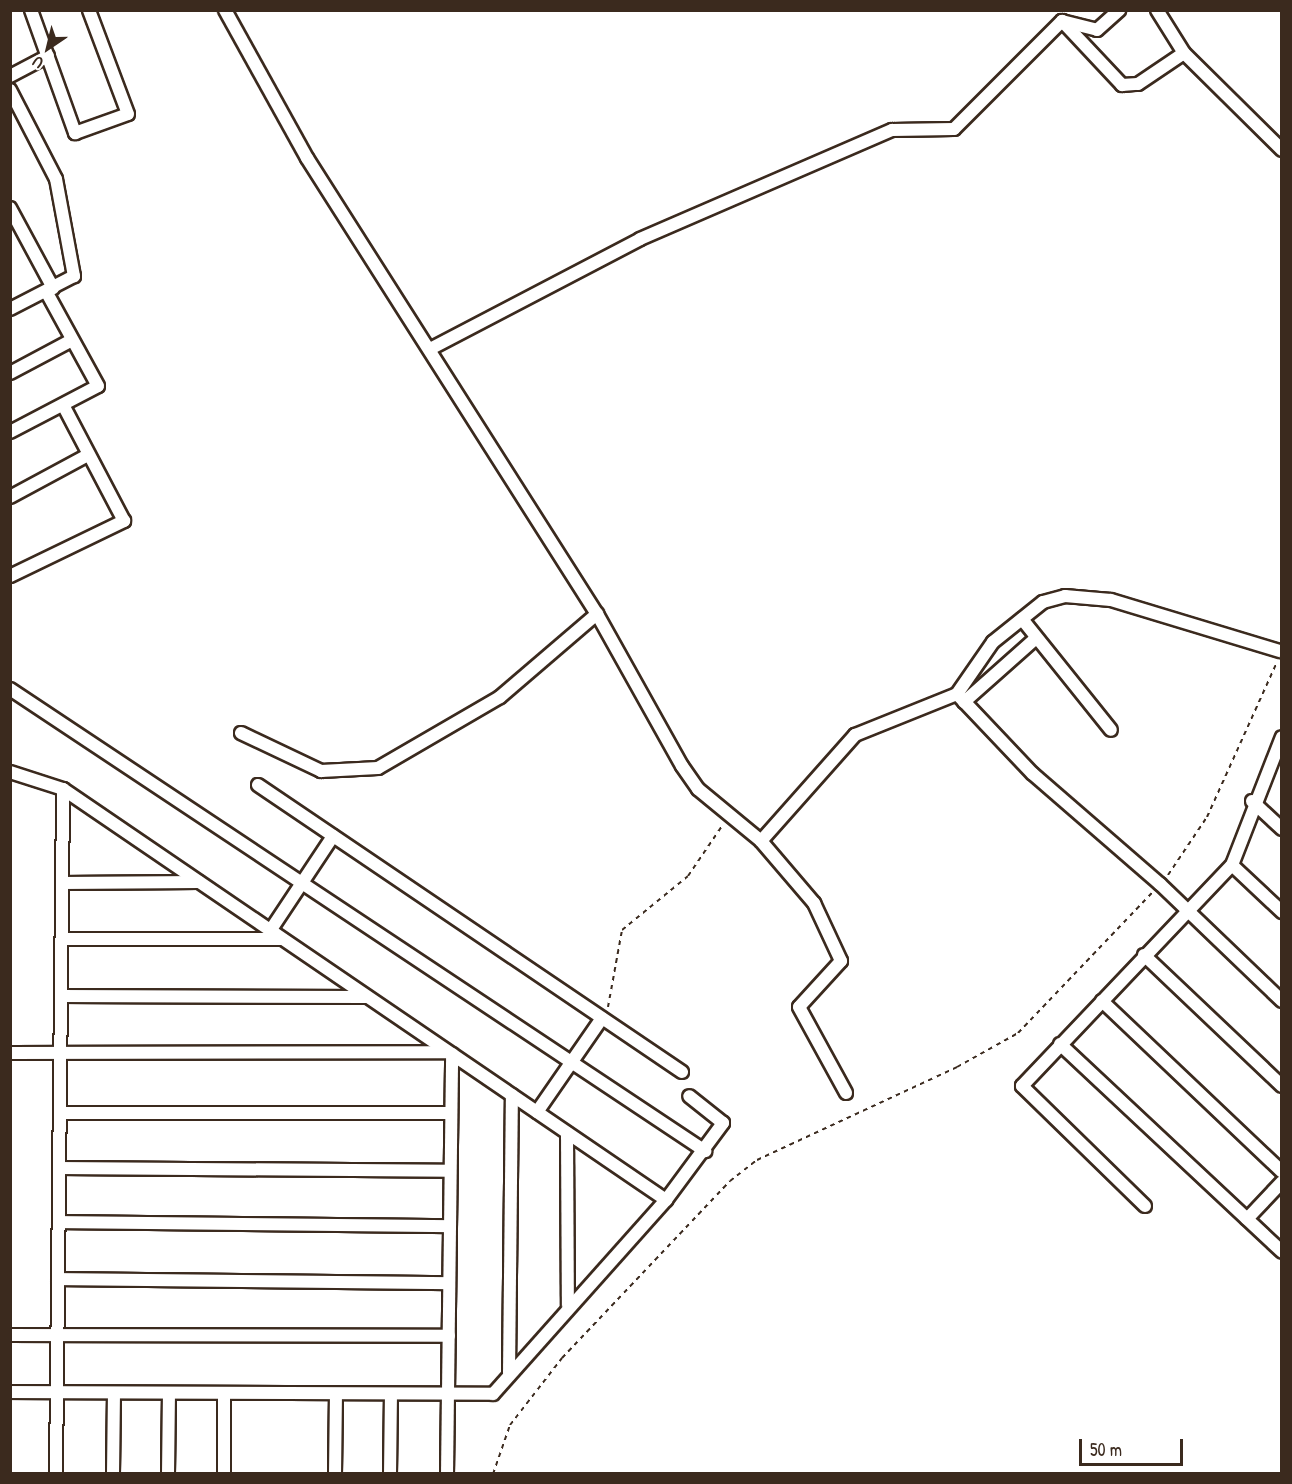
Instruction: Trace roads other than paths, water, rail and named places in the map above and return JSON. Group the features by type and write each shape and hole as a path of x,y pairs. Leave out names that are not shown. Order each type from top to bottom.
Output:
{"street":[{"path":"31,10 75,133 128,114 89,10"},
{"path":"225,10 307,158 597,614 682,766 727,815 761,841 813,903 841,955 840,964 799,1007 846,1093"},
{"path":"1062,21 1097,30 1119,10"},
{"path":"1157,10 1184,53 1281,150"},
{"path":"430,349 640,239 892,130 954,129 1062,21"},
{"path":"1062,21 1122,85 1138,84 1184,53"},
{"path":"10,76 48,56"},
{"path":"10,90 56,179 74,276 10,309"},
{"path":"10,208 72,340 98,386 10,432"},
{"path":"10,373 72,340"},
{"path":"10,576 124,521 63,405"},
{"path":"10,497 88,455"},
{"path":"961,698 993,642 1043,602 1087,596 1168,614 1280,651"},
{"path":"241,733 321,771 378,768 500,697 597,614"},
{"path":"1022,619 1111,730"},
{"path":"761,841 855,735 961,698 1036,638"},
{"path":"10,689 705,1151"},
{"path":"961,698 1033,774 1160,884 1281,1000"},
{"path":"1144,1206 1022,1086 1232,865 1252,801 1281,741"},
{"path":"10,771 63,789 666,1200"},
{"path":"258,785 682,1072"},
{"path":"56,1473 63,789"},
{"path":"1252,801 1281,829"},
{"path":"270,931 333,836"},
{"path":"1232,865 1281,912"},
{"path":"62,883 199,882"},
{"path":"62,939 282,939"},
{"path":"1144,955 1281,1086"},
{"path":"61,996 367,997"},
{"path":"1102,1000 1281,1172"},
{"path":"537,1112 602,1018"},
{"path":"1060,1044 1281,1252"},
{"path":"10,1053 450,1053"},
{"path":"447,1473 450,1053"},
{"path":"509,1373 512,1095"},
{"path":"10,1392 391,1396 493,1394 568,1305 666,1200 705,1151 723,1120 689,1096"},
{"path":"60,1113 451,1113"},
{"path":"567,1133 568,1305"},
{"path":"59,1168 450,1171"},
{"path":"1247,1219 1281,1182"},
{"path":"59,1222 450,1226"},
{"path":"58,1279 449,1283"},
{"path":"10,1335 448,1336"},
{"path":"113,1473 114,1393"},
{"path":"168,1473 169,1394"},
{"path":"224,1394 224,1473"},
{"path":"335,1473 336,1395"},
{"path":"390,1473 391,1396"}]}
